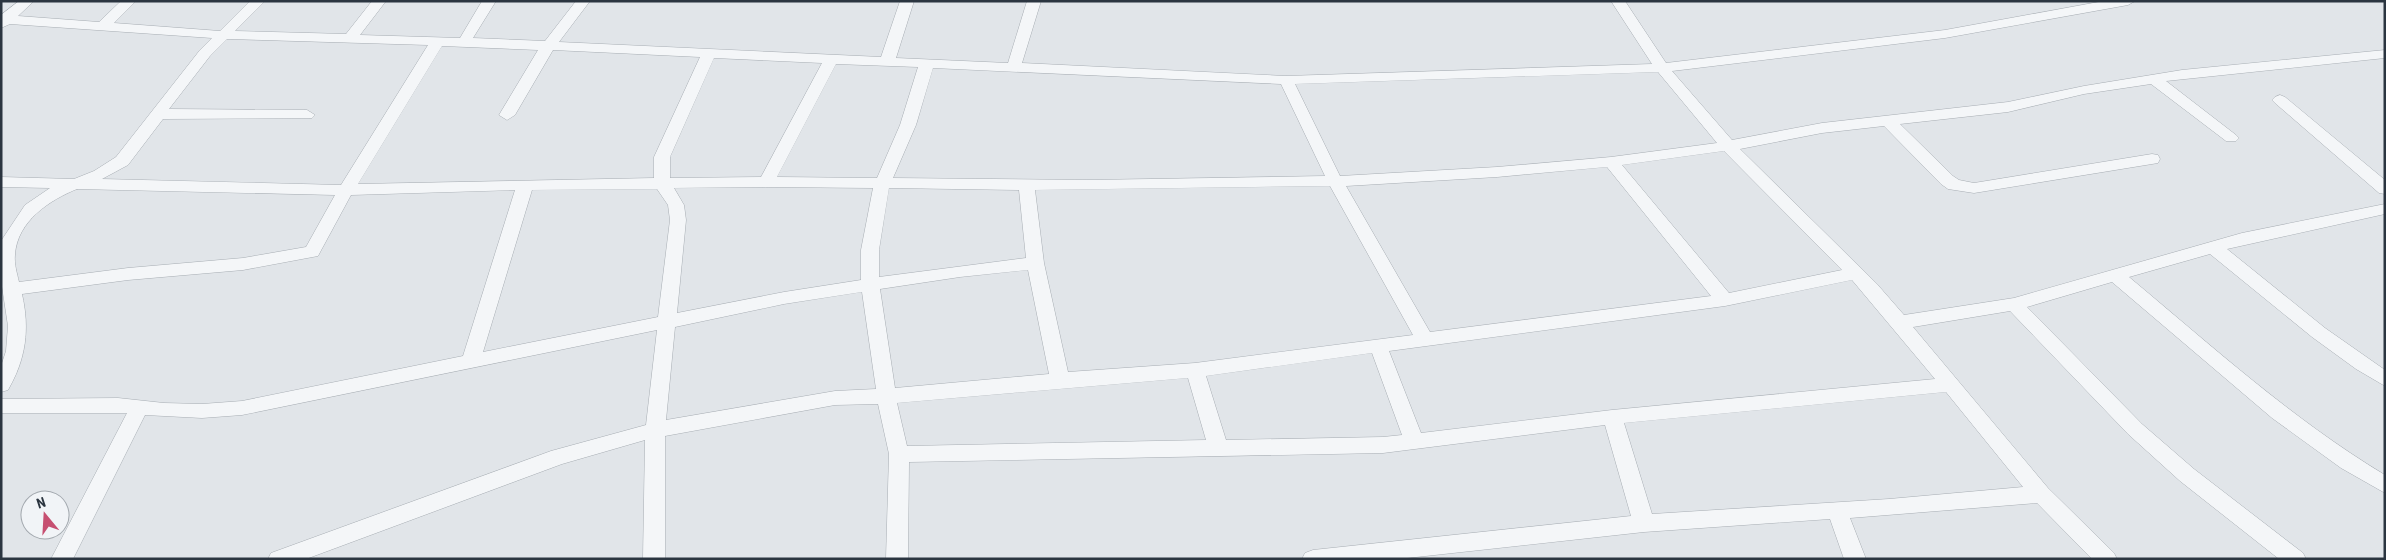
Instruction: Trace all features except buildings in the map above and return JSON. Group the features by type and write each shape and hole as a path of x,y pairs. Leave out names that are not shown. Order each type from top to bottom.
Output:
{"street":[{"path":"3,21 27,1"},
{"path":"104,25 129,1"},
{"path":"1,385 14,360 19,330 4,252 20,222 33,208 52,194 107,172 122,161 160,114 195,65 258,1"},
{"path":"350,38 379,1"},
{"path":"464,42 489,1"},
{"path":"507,115 538,60 583,1"},
{"path":"887,62 907,1"},
{"path":"1014,67 1034,1"},
{"path":"1618,1 1662,68 1728,146 1856,273 1901,322 2041,494 2106,559"},
{"path":"3,21 104,25 223,35 464,42 1286,80 1662,68 1945,34 2128,1"},
{"path":"12,289 128,274 243,264 305,254 315,248 346,190 438,41"},
{"path":"654,559 655,430 678,212 676,205 662,183 662,157 709,54"},
{"path":"1,182 83,183 218,189 346,190 525,184 766,182 1026,184 1335,182 1497,172 1612,162 1728,146 1822,128 2008,107 2084,90 2210,71 2385,54"},
{"path":"766,182 831,59"},
{"path":"897,559 899,454 886,395 870,283 870,250 882,184 908,126 927,63"},
{"path":"2154,79 2231,138"},
{"path":"1286,80 1335,182 1425,340"},
{"path":"2280,100 2385,189"},
{"path":"160,114 308,115"},
{"path":"1887,120 1947,180 1963,188 1974,188 2152,160"},
{"path":"1612,162 1725,300"},
{"path":"470,363 525,184"},
{"path":"1026,184 1036,263 1060,380"},
{"path":"1901,322 2014,304 2213,247 2385,209"},
{"path":"2213,247 2354,360 2385,379"},
{"path":"1,406 118,405 202,411 242,408 470,363 667,321 870,283 1036,263"},
{"path":"279,559 417,510 531,466 655,430 835,398 914,395 1060,380 1194,370 1425,340 1725,300 1856,273"},
{"path":"2115,275 2295,427 2347,463 2385,486"},
{"path":"2014,304 2134,429 2187,475 2295,559"},
{"path":"1378,346 1415,442"},
{"path":"1194,370 1218,448"},
{"path":"899,454 1415,442 1612,417 1952,384"},
{"path":"62,559 140,407"},
{"path":"1612,417 1644,524"},
{"path":"1312,559 1644,524 2041,494"},
{"path":"1837,510 1855,559"}]}
